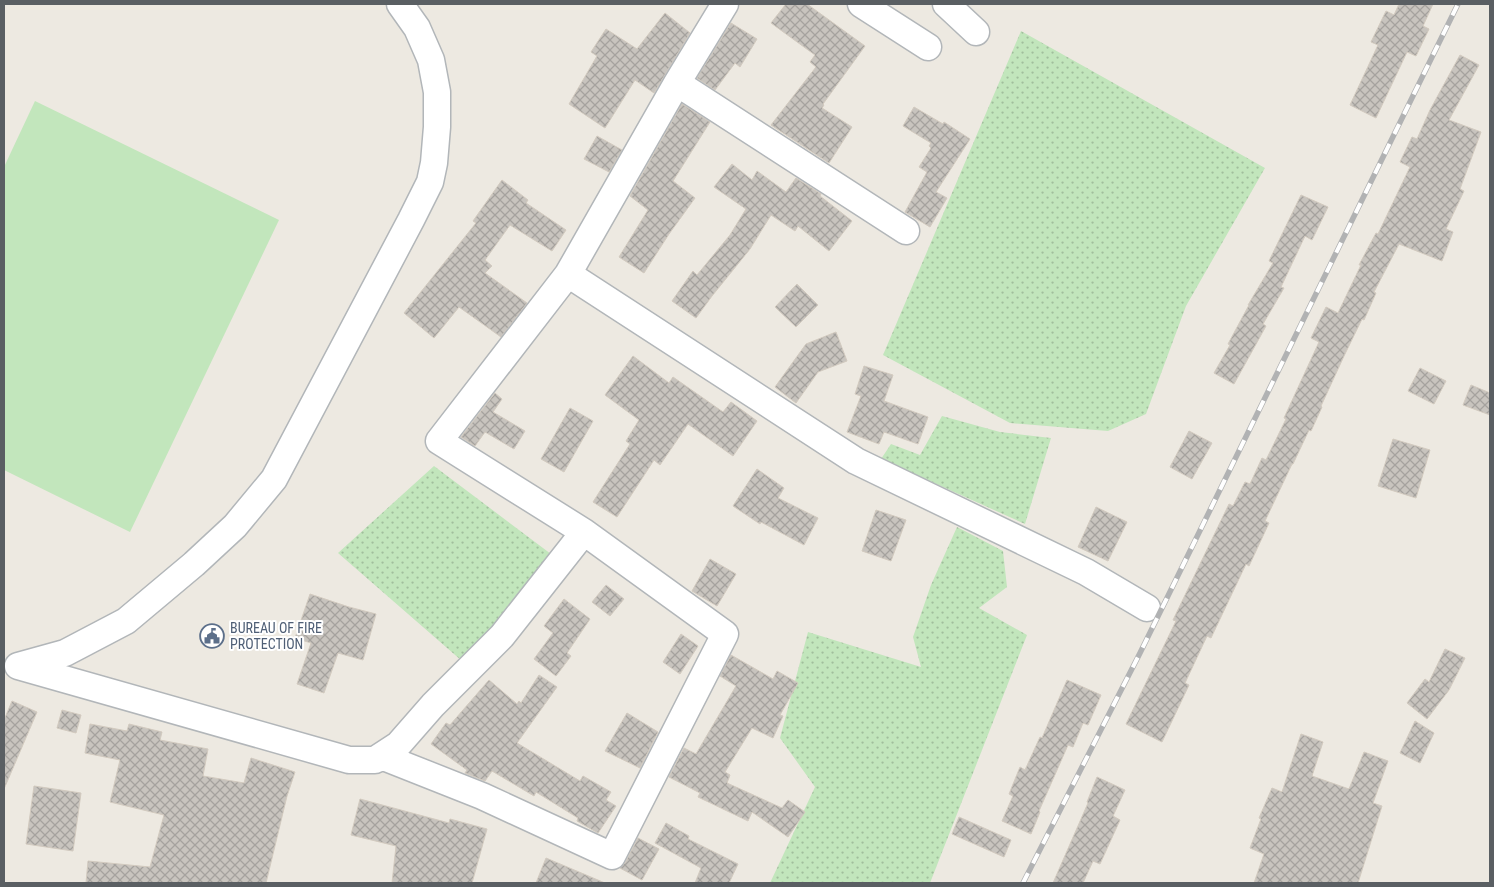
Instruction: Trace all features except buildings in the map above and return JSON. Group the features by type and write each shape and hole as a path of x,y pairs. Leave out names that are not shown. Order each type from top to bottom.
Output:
{"street":[{"path":"400,4 418,28 431,60 436,92 437,127 434,163 430,182 274,479 235,526 126,622 66,653 18,666 349,760 375,760 398,744 433,705 502,636 584,532"},
{"path":"381,756 482,796 612,856 725,634 584,532 438,441 568,274 677,83 725,4"},
{"path":"861,4 928,48"},
{"path":"946,4 976,32"},
{"path":"677,83 906,231"},
{"path":"568,274 856,461 1086,572 1147,608"}],"green space":[{"path":"1021,31 1265,168 1186,306 1146,414 1108,431 1010,423 883,355"},
{"path":"35,101 279,220 130,532 4,470 4,167"},
{"path":"942,416 1000,432 1051,438 1025,524 881,459 891,444 920,455"},
{"path":"434,466 555,557 462,661 338,553"},
{"path":"957,527 1003,551 1007,587 979,608 1027,635 930,883 770,883 815,787 780,738 808,632 921,667 913,637 931,585"}],"railway":[{"path":"1023,883 1140,653 1458,4"}],"place":[{"name":"BUREAU OF FIRE PROTECTION","path":"212,636"}]}
